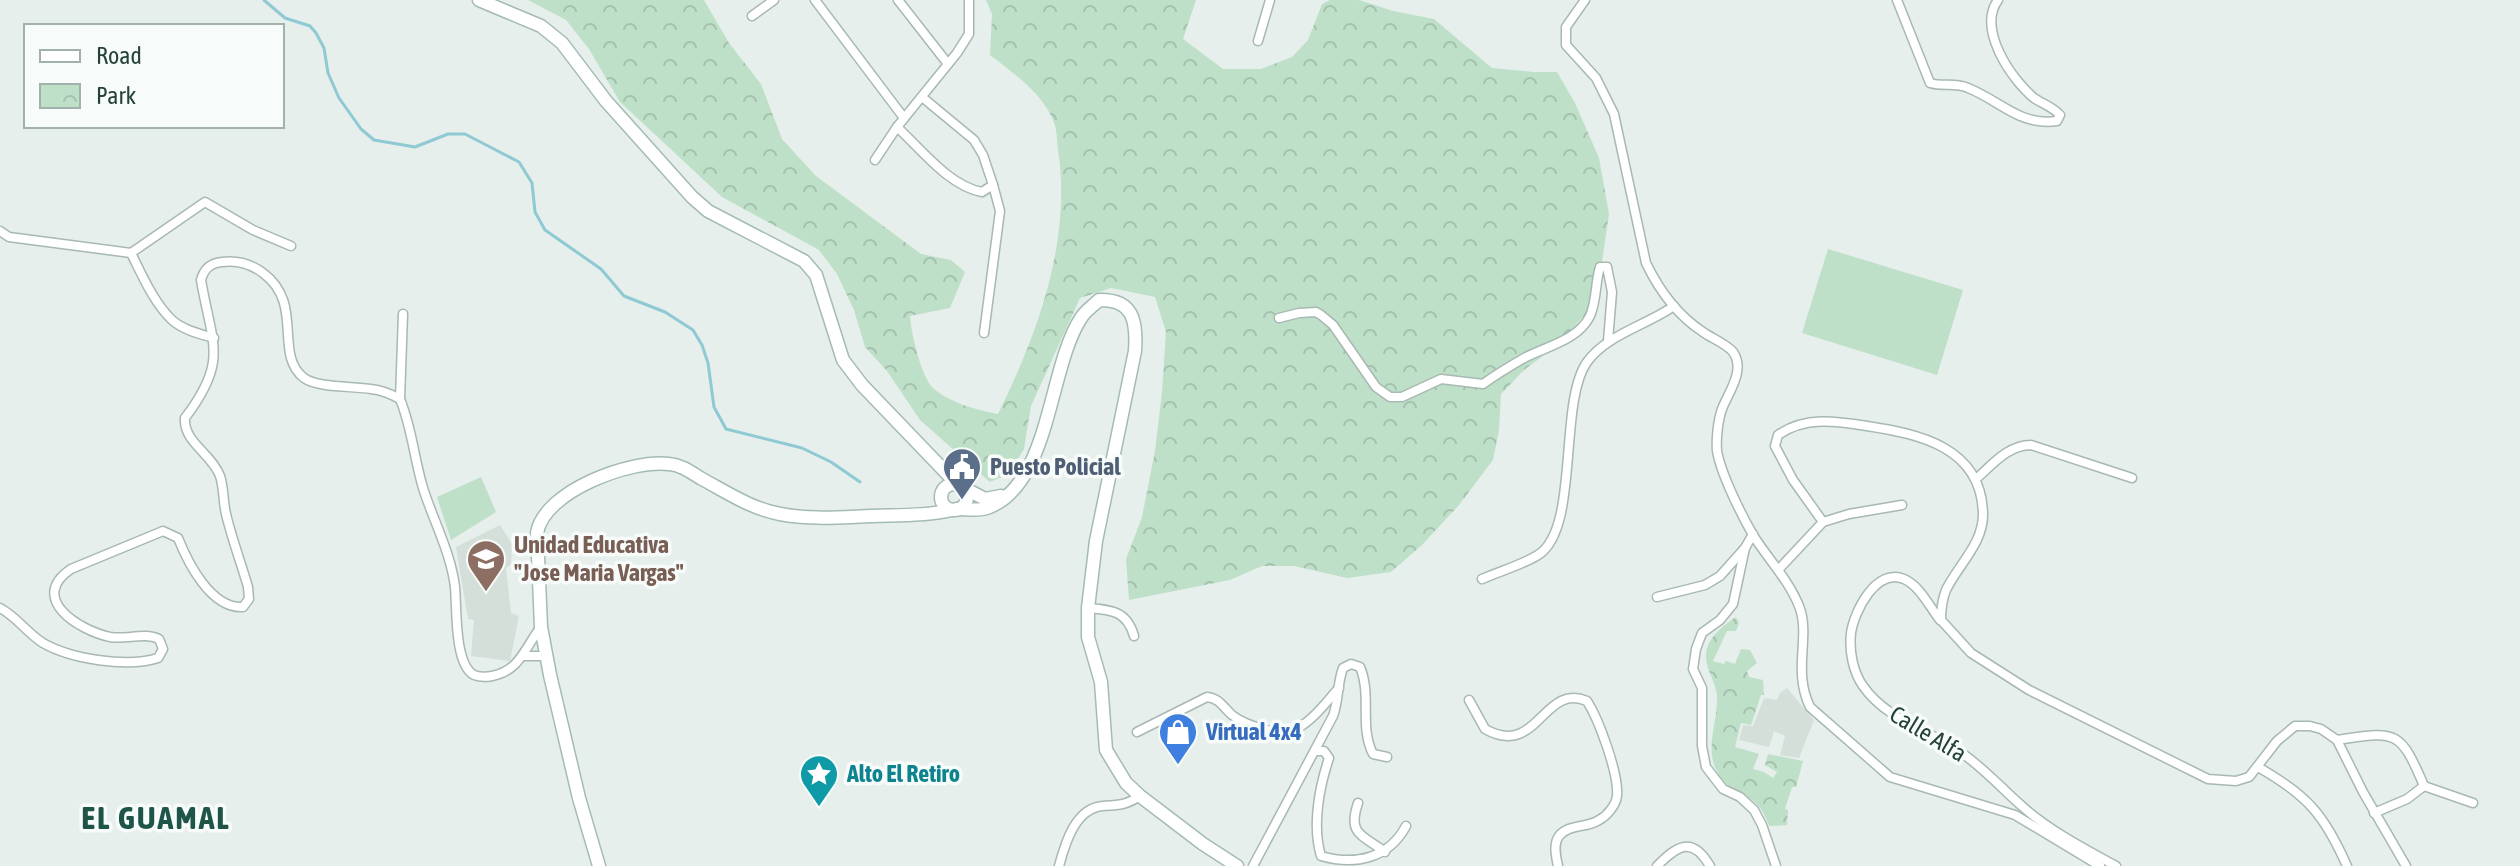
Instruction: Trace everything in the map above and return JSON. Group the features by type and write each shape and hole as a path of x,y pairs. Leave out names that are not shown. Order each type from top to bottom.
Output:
{"street":[{"path":"479,0 541,26 562,43 606,101 708,211 804,261 816,275 843,360 862,385 966,492 967,500 954,510"},
{"path":"752,16 774,0"},
{"path":"815,0 904,118"},
{"path":"898,0 948,64"},
{"path":"875,160 969,34 969,0"},
{"path":"1258,41 1270,0"},
{"path":"1585,0 1566,27 1566,45 1596,78 1614,114 1646,263 1654,281 1674,306 1700,330 1733,352 1737,364 1736,380 1721,413 1717,448 1753,534 1779,569 1801,608 1800,673 1803,692 1810,707 1890,777 2015,815 2100,866"},
{"path":"1897,0 1930,83 1942,87 1967,87 2031,122 2057,121 2060,115 2036,99 2008,70 1991,27 1993,6 1998,0"},
{"path":"922,97 974,140 983,155 1000,211 984,333"},
{"path":"897,127 946,173 964,184 982,192 993,185"},
{"path":"0,231 9,237 131,253 205,202 241,225 291,246"},
{"path":"131,253 156,298 173,320 194,333 214,338"},
{"path":"0,608 12,614 26,630 44,643 63,651 99,660 142,661 158,658 163,649 159,639 150,635 108,637 70,621 55,599 55,584 71,569 163,531 178,538 197,579 224,602 238,608 249,599 225,513 220,476 210,458 186,433 184,426 185,418 211,376 215,361 214,338 203,291 203,271 212,264 241,262 259,270 282,293 288,314 291,359 305,379 322,384 379,390 400,399"},
{"path":"1279,318 1299,313 1316,312 1321,315 1333,325 1376,387 1390,397 1402,397 1441,379 1483,384 1527,356 1554,345 1581,328 1596,299 1600,267 1607,267 1612,292 1608,341"},
{"path":"599,866 579,798 541,627 538,524 561,496 625,470 670,464 683,468 748,505 783,515 811,518 902,515 987,508 1008,494 1026,473 1039,444 1066,350 1082,316 1099,300 1112,300 1126,307 1137,326 1135,351 1101,511 1088,608 1088,637 1101,682 1106,750 1126,783 1140,796 1237,866"},
{"path":"1482,579 1538,555 1551,540 1560,516 1579,379 1586,363 1608,341 1651,322 1674,306"},
{"path":"403,314 400,399 409,419 423,487 454,582 459,648 465,666 474,675 487,678 507,673 524,656 541,627"},
{"path":"1823,522 1793,480 1775,446 1778,435 1788,428 1828,420 1911,433 1936,442 1958,458 1976,479 1983,514 1975,546 1946,590 1942,603 1941,620 1971,653 2029,690 2087,721 2208,779 2236,781 2249,777 2277,741 2295,726 2321,729 2337,740 2374,813 2406,866"},
{"path":"1976,479 2012,448 2020,445 2031,445 2132,478"},
{"path":"942,466 944,505 954,510"},
{"path":"902,515 929,506 950,484 985,499 1008,494"},
{"path":"1779,569 1823,522 1902,505"},
{"path":"1657,597 1705,585 1720,576 1753,534"},
{"path":"1745,548 1733,604 1720,620 1702,633 1693,669 1702,688 1702,746 1706,767 1723,789 1740,797 1754,810 1776,866"},
{"name":"Calle Alfa","path":"1941,620 1914,585 1900,577 1884,579 1870,592 1856,613 1851,634 1851,657 1862,685 1889,714 1959,751 1984,769 2025,809 2116,866"},
{"path":"1088,608 1105,609 1126,617 1134,636"},
{"path":"524,656 546,656"},
{"path":"1253,866 1333,716 1343,668 1355,664 1360,667 1365,678 1365,731 1369,746 1373,754 1387,757"},
{"path":"1137,732 1207,697 1217,699 1234,716 1255,727 1292,732 1307,722 1339,687"},
{"path":"1469,700 1485,729 1507,736 1527,731 1551,707 1568,699 1587,701 1594,712 1610,757 1617,795 1612,808 1601,820 1567,829 1558,837 1558,866"},
{"path":"2337,740 2379,733 2400,739 2413,758 2424,786 2473,803"},
{"path":"1316,751 1324,751 1329,758 1323,776 1317,825 1321,856 1359,866 1370,862 1398,841 1406,826"},
{"path":"2258,767 2291,786 2311,803 2335,839 2347,866"},
{"path":"2374,813 2407,799 2424,786"},
{"path":"1059,866 1069,833 1088,812 1100,806 1124,806 1140,796"},
{"path":"1358,803 1353,819 1355,829 1385,852"},
{"path":"1657,866 1683,846 1691,847 1710,866"}],"shaded area":[{"name":"Unidad Educativa \"Jose Maria Vargas\"","path":"500,525 512,544 511,564 506,568 511,613 519,616 510,661 471,656 474,620 468,619 456,547"},
{"path":"1787,688 1814,720 1799,758 1780,755 1785,736 1774,731 1769,747 1739,740 1743,725 1753,726 1764,698 1777,700"}],"green space":[{"path":"528,0 704,0 729,43 761,84 782,139 816,176 921,254 951,260 965,272 950,308 910,316 917,354 933,388 947,398 973,408 998,414 1013,383 1048,285 1060,218 1061,184 1054,123 1034,92 990,55 992,14 986,0 1196,0 1183,39 1223,69 1261,69 1292,57 1308,40 1322,4 1330,0 1359,0 1434,19 1492,68 1557,72 1575,103 1599,158 1609,214 1596,303 1555,347 1524,370 1501,394 1493,460 1459,505 1422,545 1391,572 1347,578 1294,566 1262,566 1230,580 1129,600 1126,559 1142,517 1155,451 1162,392 1166,332 1155,297 1111,288 1080,298 1031,406 1024,449 1009,474 990,482 920,420 887,371 865,347 854,310 837,274 819,250 722,197 620,102 589,49 566,20"},
{"path":"1828,249 1963,290 1937,375 1802,333"},
{"path":"481,477 496,512 451,540 437,497"},
{"path":"1736,617 1739,623 1736,631 1727,631 1713,661 1735,664 1741,649 1750,650 1757,663 1747,671 1749,677 1763,680 1764,695 1761,695 1751,725 1741,723 1735,747 1759,754 1753,769 1773,778 1777,772 1765,765 1768,754 1803,761 1796,787 1792,787 1785,809 1788,810 1787,825 1769,826 1759,806 1725,783 1714,766 1712,746 1717,696 1708,667 1707,648 1715,634"}],"waterway":[{"path":"264,0 285,18 310,26 316,33 324,48 328,73 339,98 361,129 374,140 415,147 448,134 465,134 519,162 532,183 535,212 545,230 601,269 624,296 665,312 693,330 708,363 714,407 726,429 802,448 831,462 860,482"}],"place":[{"name":"Puesto Policial","path":"962,501"},
{"name":"Unidad Educativa \"Jose Maria Vargas\"","path":"486,593"},
{"name":"Virtual 4x4","path":"1178,766"},
{"name":"Alto El Retiro","path":"819,808"}],"district":[{"name":"EL GUAMAL","path":"156,818"}]}
